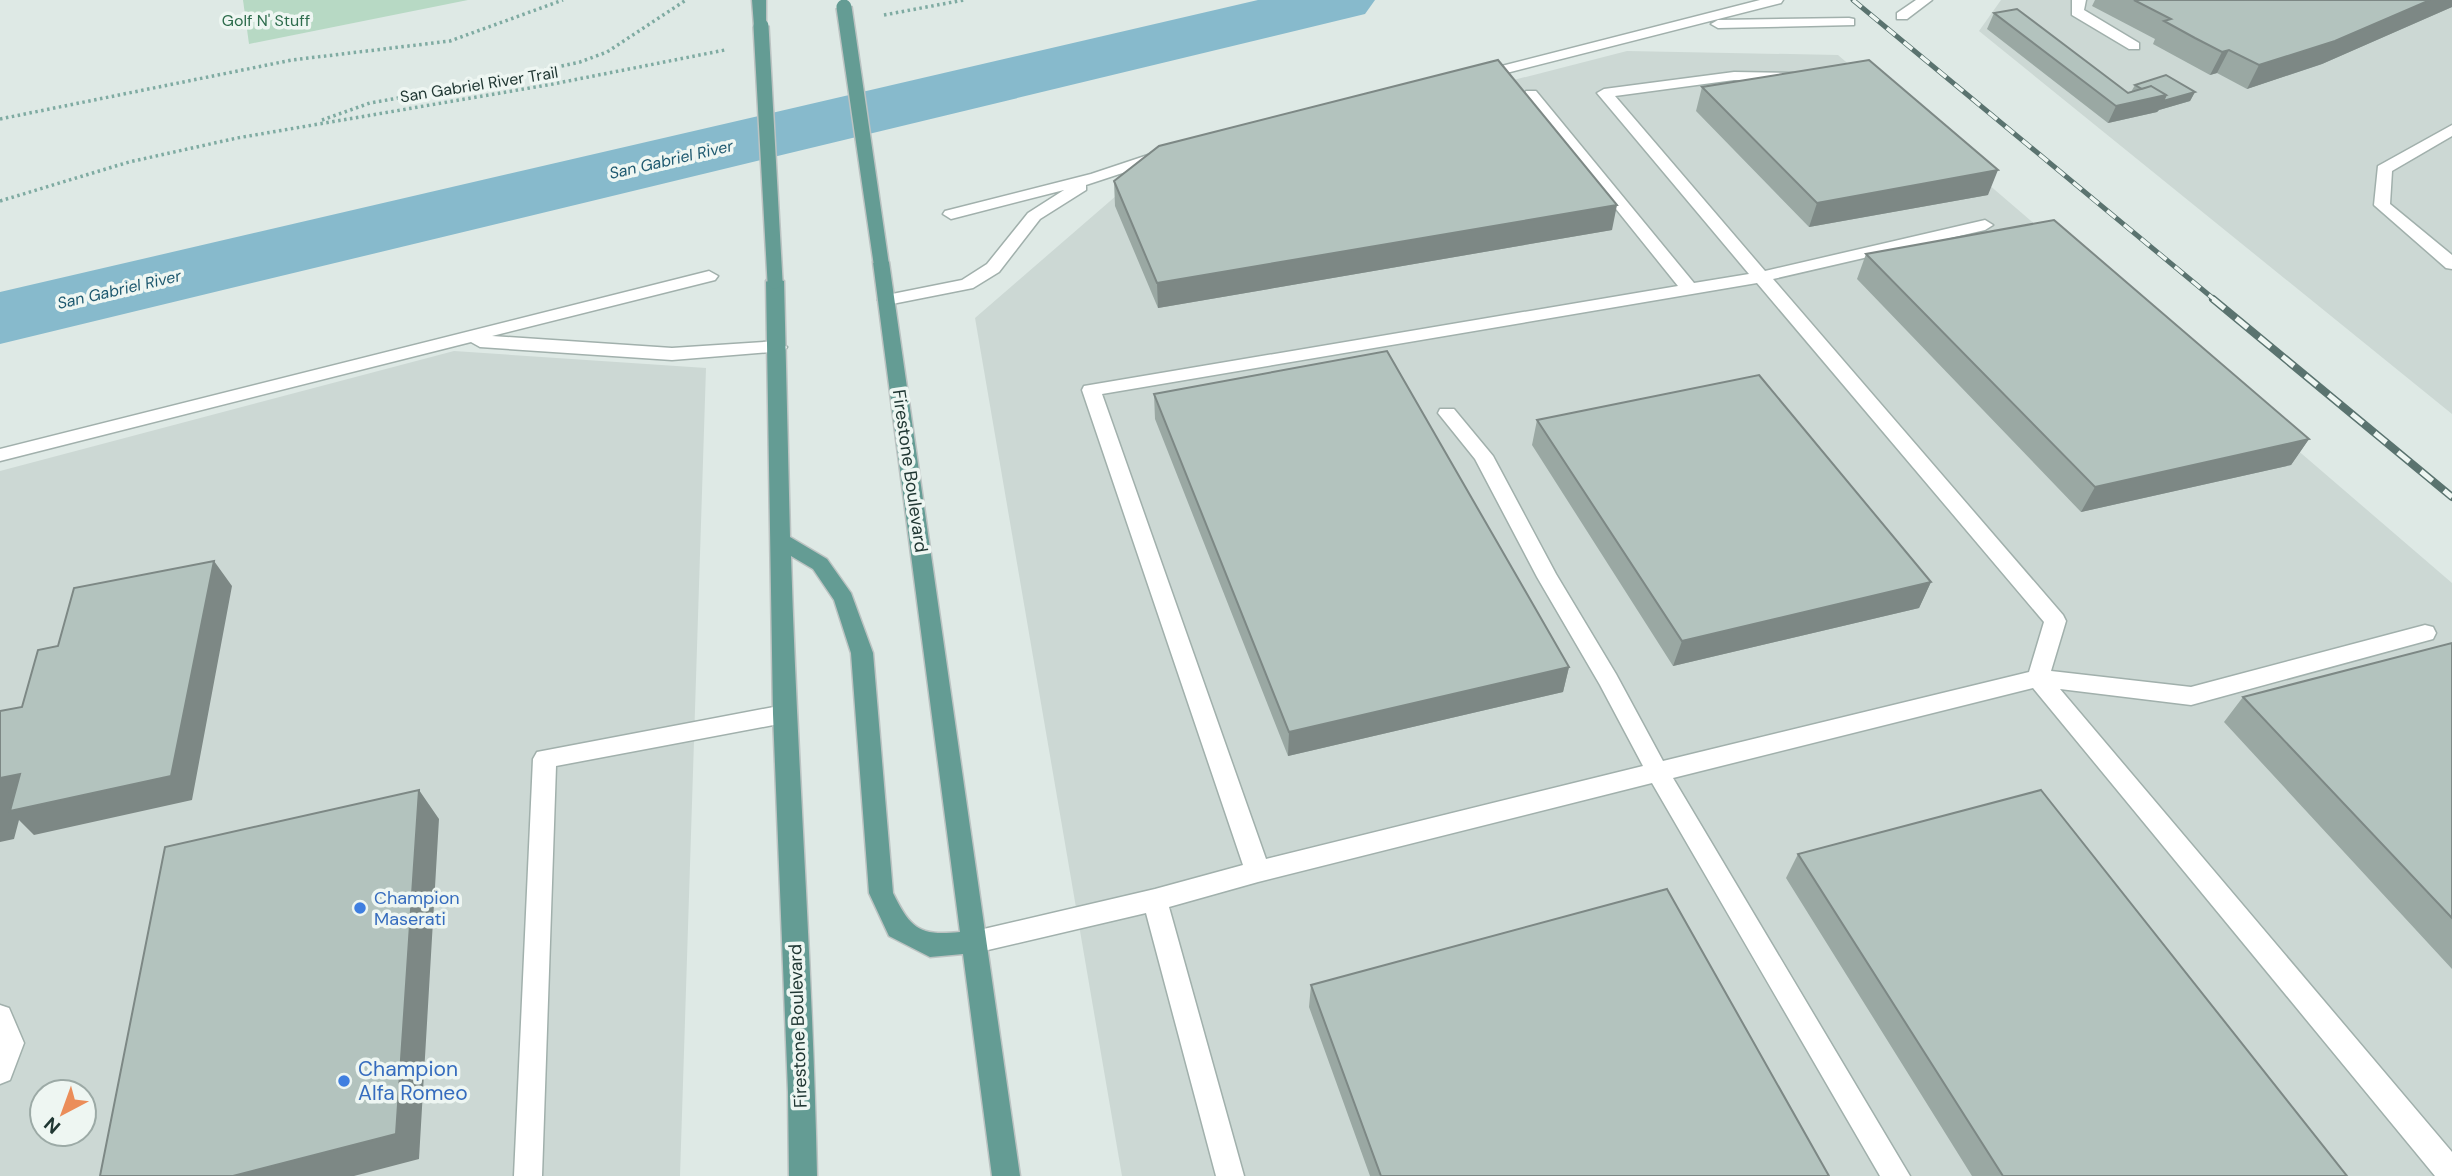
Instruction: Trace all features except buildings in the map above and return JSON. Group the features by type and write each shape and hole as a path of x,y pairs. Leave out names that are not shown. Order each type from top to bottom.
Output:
{"main road":[{"name":"Firestone Boulevard","path":"759,0 778,347 784,714 802,1092 803,1176"},
{"name":"Firestone Boulevard","path":"844,4 1006,1176"},
{"path":"780,540 820,564 844,598 862,653 881,893 898,928 930,946 975,942"}],"lane":[{"path":"1460,81 1776,0"},
{"path":"1902,16 1925,0"},
{"path":"2079,0 2077,12 2134,46"},
{"path":"1677,27 1728,23 1849,22"},
{"path":"1794,77 1734,76 1604,93 2055,621 2038,678"},
{"path":"1531,94 1690,289"},
{"path":"2452,130 2384,169 2382,205 2452,264"},
{"path":"951,214 1097,177 1176,151"},
{"path":"887,300 967,284 993,268 1034,216 1097,177"},
{"path":"1258,871 1091,390 1761,277 1985,225"},
{"path":"0,455 709,276"},
{"path":"461,339 672,354 778,347"},
{"path":"1447,414 1483,456 1547,577 1608,680 1658,773 1896,1176"},
{"path":"975,942 1155,900 1258,871 2038,678 2191,696 2425,633"},
{"path":"2038,678 2452,1174"},
{"path":"528,1176 545,759 784,714"},
{"path":"1155,900 1230,1176"},
{"path":"0,1017 12,1043 0,1071"}],"path":[{"path":"0,119 292,60 450,41 563,0"},
{"path":"308,125 370,103 489,82 580,62 607,52 686,0"},
{"path":"879,16 964,0"},
{"name":"San Gabriel River Trail","path":"0,201 129,162 308,125 565,82 735,47"}],"shaded area":[{"path":"2001,0 2452,0 2452,414 1979,31"},
{"path":"1627,51 1838,55 2452,583 2452,1176 1122,1176 975,318 1139,176"},
{"path":"454,351 706,368 680,1176 0,1176 0,471"}],"green space":[{"name":"Golf N' Stuff","path":"243,0 468,0 249,44"}],"waterway":[{"name":"San Gabriel River","path":"0,318 1342,0"}],"railway":[{"path":"1853,0 2215,300"},
{"path":"2213,299 2452,497"}],"place":[{"name":"Champion Maserati","path":"360,908"},
{"name":"Champion Alfa Romeo","path":"344,1081"}]}
